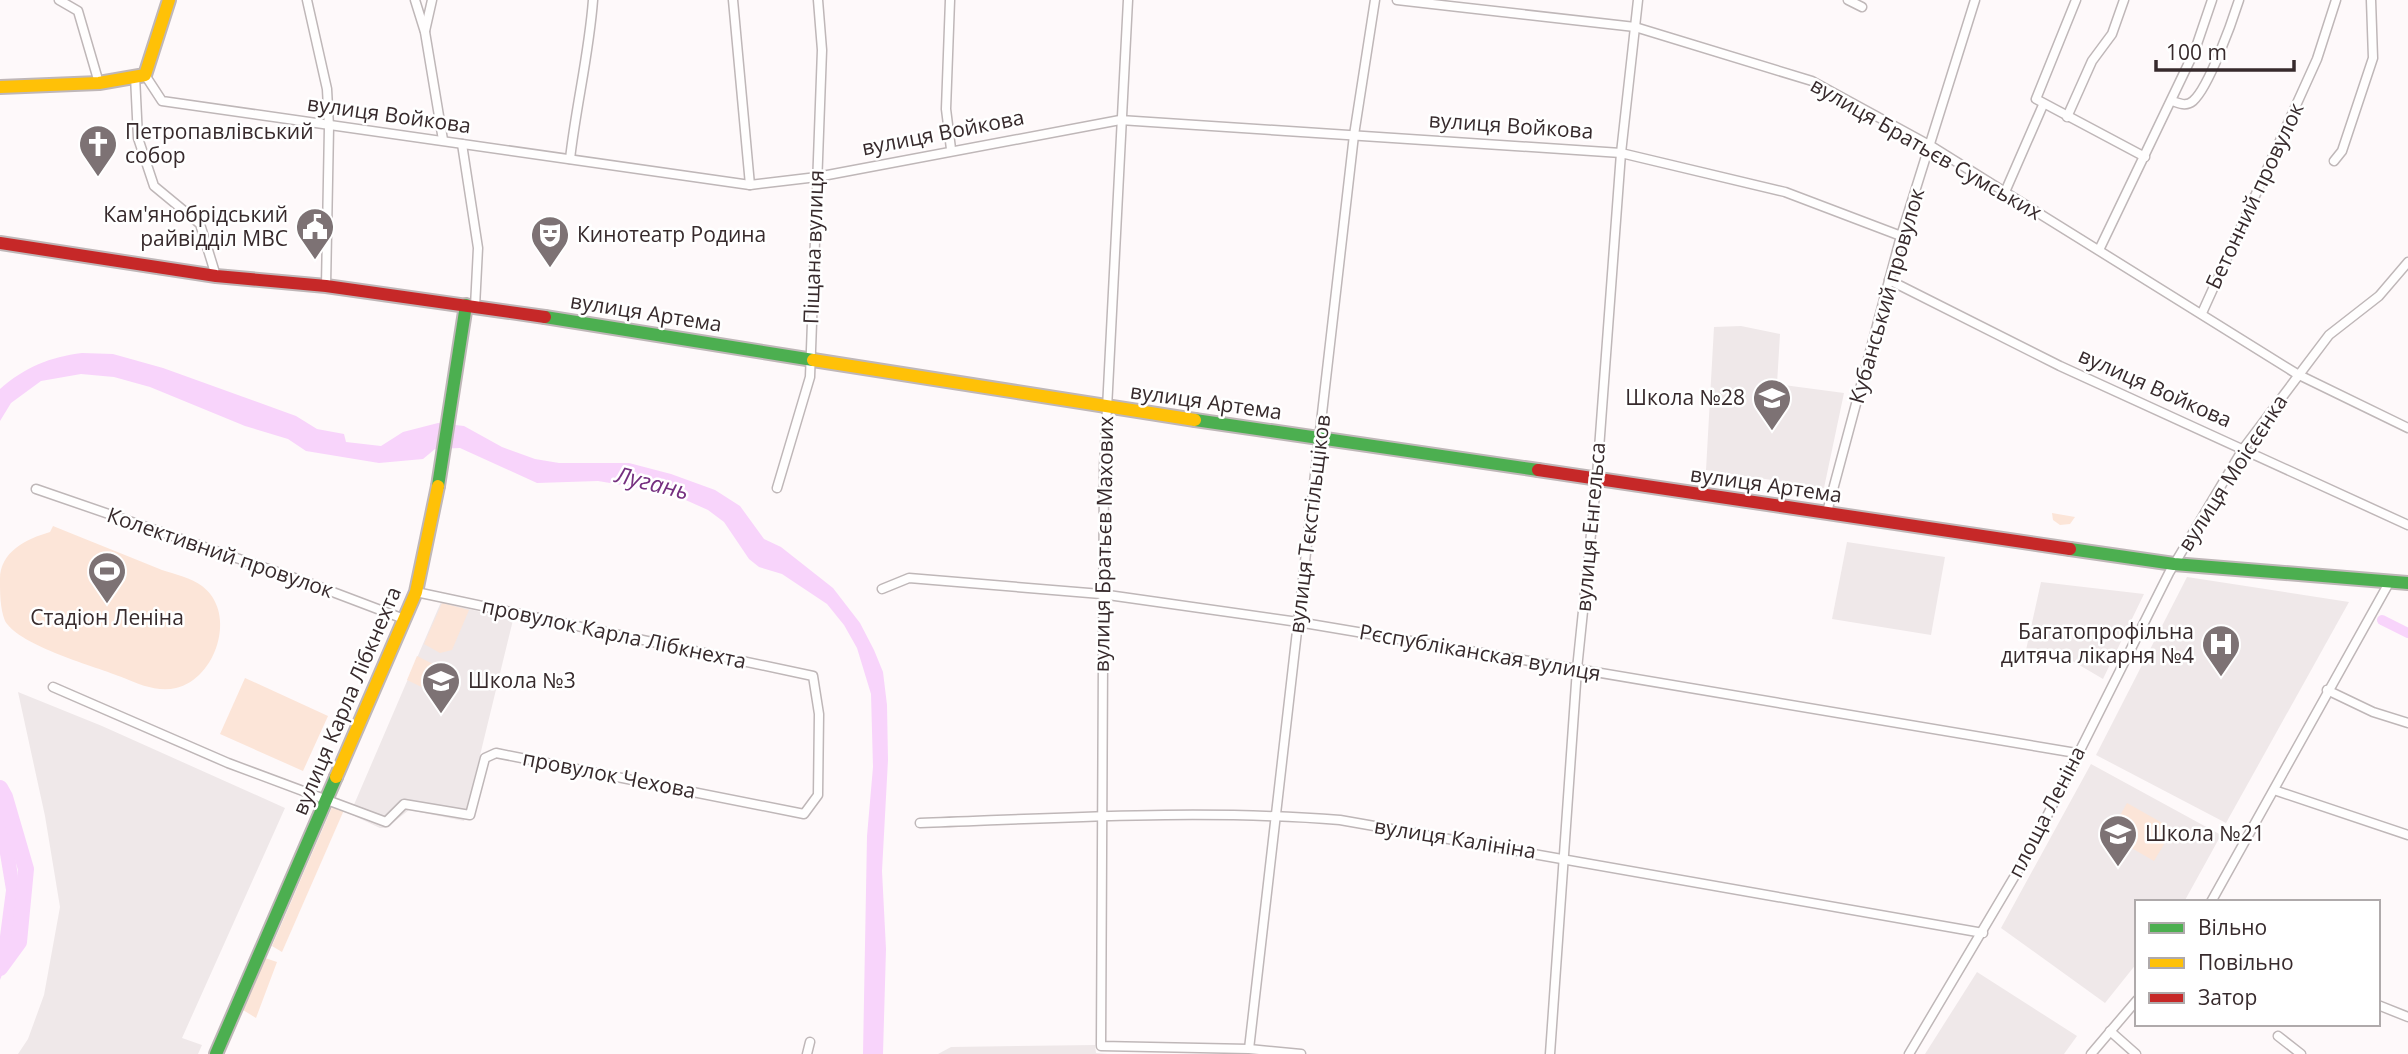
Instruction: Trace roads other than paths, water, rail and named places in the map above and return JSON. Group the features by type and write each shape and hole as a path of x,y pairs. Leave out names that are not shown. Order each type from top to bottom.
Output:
{"street":[{"path":"58,0 78,11 99,83"},
{"path":"169,0 140,75 138,138 154,186 200,224 216,276"},
{"path":"307,0 327,89 329,127 326,286"},
{"path":"415,0 425,32 443,141"},
{"path":"425,32 432,0"},
{"path":"570,159 577,102 590,39 593,0"},
{"path":"733,0 750,185"},
{"name":"Піщана вулиця","path":"777,488 810,377 822,50 818,0"},
{"path":"950,0 946,108 951,149"},
{"name":"вулиця Братьєв Махових","path":"1128,0 1120,120 1101,594 1101,1046 1249,1049"},
{"name":"вулиця Тєкстільщіков","path":"1249,1049 1322,438 1354,135 1375,0"},
{"name":"вулиця Братьєв Сумських","path":"1397,0 1635,27 1812,81 1931,146 2297,374 2408,428"},
{"name":"вулиця Енгельса","path":"1550,1054 1566,858 1577,669 1596,481 1621,153 1638,0"},
{"path":"1848,0 1862,7"},
{"name":"Кубанський провулок","path":"1827,512 1901,236 1975,0"},
{"path":"2076,0 2036,99 2146,157"},
{"path":"2067,117 2092,61 2112,34 2124,0"},
{"path":"2099,250 2196,50 2212,0"},
{"path":"2172,101 2184,105 2193,102 2208,77 2239,0"},
{"name":"Бетонний провулок","path":"2202,313 2317,59 2336,0"},
{"path":"2334,161 2342,151 2373,58 2371,0"},
{"path":"0,87 99,83 140,75"},
{"name":"вулиця Войкова","path":"140,75 162,101 329,127 750,185 817,177 951,149 1120,120 1621,153 1784,191 1901,236"},
{"path":"2005,192 2043,105"},
{"path":"462,144 478,248 470,306"},
{"name":"вулиця Артема","path":"0,243 216,276 326,286 470,306 1107,407 2174,564 2408,583"},
{"name":"вулиця Моісєєнка","path":"2174,564 2243,449 2297,374 2329,335 2379,296 2408,262"},
{"name":"вулиця Войкова","path":"1889,280 2060,366 2408,526"},
{"name":"вулиця Карла Лібкнехта","path":"216,1054 416,592 431,523 455,367 470,306"},
{"name":"Колективний провулок","path":"36,489 309,583 404,619"},
{"name":"площа Леніна","path":"1909,1054 2029,852 2076,753 2174,564"},
{"name":"Рєспубліканская вулиця","path":"882,589 909,578 1101,594 1298,622 2076,753"},
{"path":"2212,900 2390,581"},
{"name":"провулок Карла Лібкнехта","path":"416,592 813,676"},
{"name":"провулок Чехова","path":"325,800 386,822 404,804 470,815 485,758 496,753 804,814 818,795 819,713 813,676"},
{"path":"54,687 228,763 325,800"},
{"path":"2327,690 2373,712 2408,723"},
{"path":"2274,790 2408,835"},
{"name":"вулиця Калініна","path":"920,823 1102,816 1275,815 1340,820 1983,933"},
{"path":"2091,1054 2135,1002"},
{"path":"2380,1006 2408,1017"},
{"path":"2110,1031 2136,1054"},
{"path":"2278,1036 2301,1054"},
{"path":"807,1054 810,1042"},
{"path":"1249,1049 1301,1054"}],"water":[{"path":"82,353 113,354 163,368 296,416 317,429 344,434 346,442 381,446 403,432 438,423 464,426 502,447 535,459 559,463 629,463 715,490 740,506 764,539 781,547 833,588 860,623 883,672 887,705 888,760 882,871 886,949 883,1054 863,1054 867,836 873,767 871,694 857,648 844,625 827,604 782,574 759,567 749,559 724,522 708,510 670,493 598,481 537,483 460,448 435,449 423,459 379,463 306,451 288,439 245,426 150,387 114,377 81,374 41,381 11,403 0,421 0,389 38,364"},
{"path":"0,805 14,850 19,893 14,935 0,980 0,936 6,890 0,854"}],"waterway":[{"path":"2382,620 2408,633"},
{"name":"Лугань","path":"0,788 26,869 19,942 0,968"}],"place":[{"name":"Петропавлівський собор","path":"98,178"},
{"name":"Кам'янобрідський райвідділ МВС","path":"315,261"},
{"name":"Кинотеатр Родина","path":"550,269"},
{"name":"Школа №28","path":"1772,432"},
{"name":"Стадіон Леніна","path":"107,605"},
{"name":"Багатопрофільна дитяча лікарня №4","path":"2221,678"},
{"name":"Школа №3","path":"441,715"},
{"name":"Школа №21","path":"2118,868"}]}
